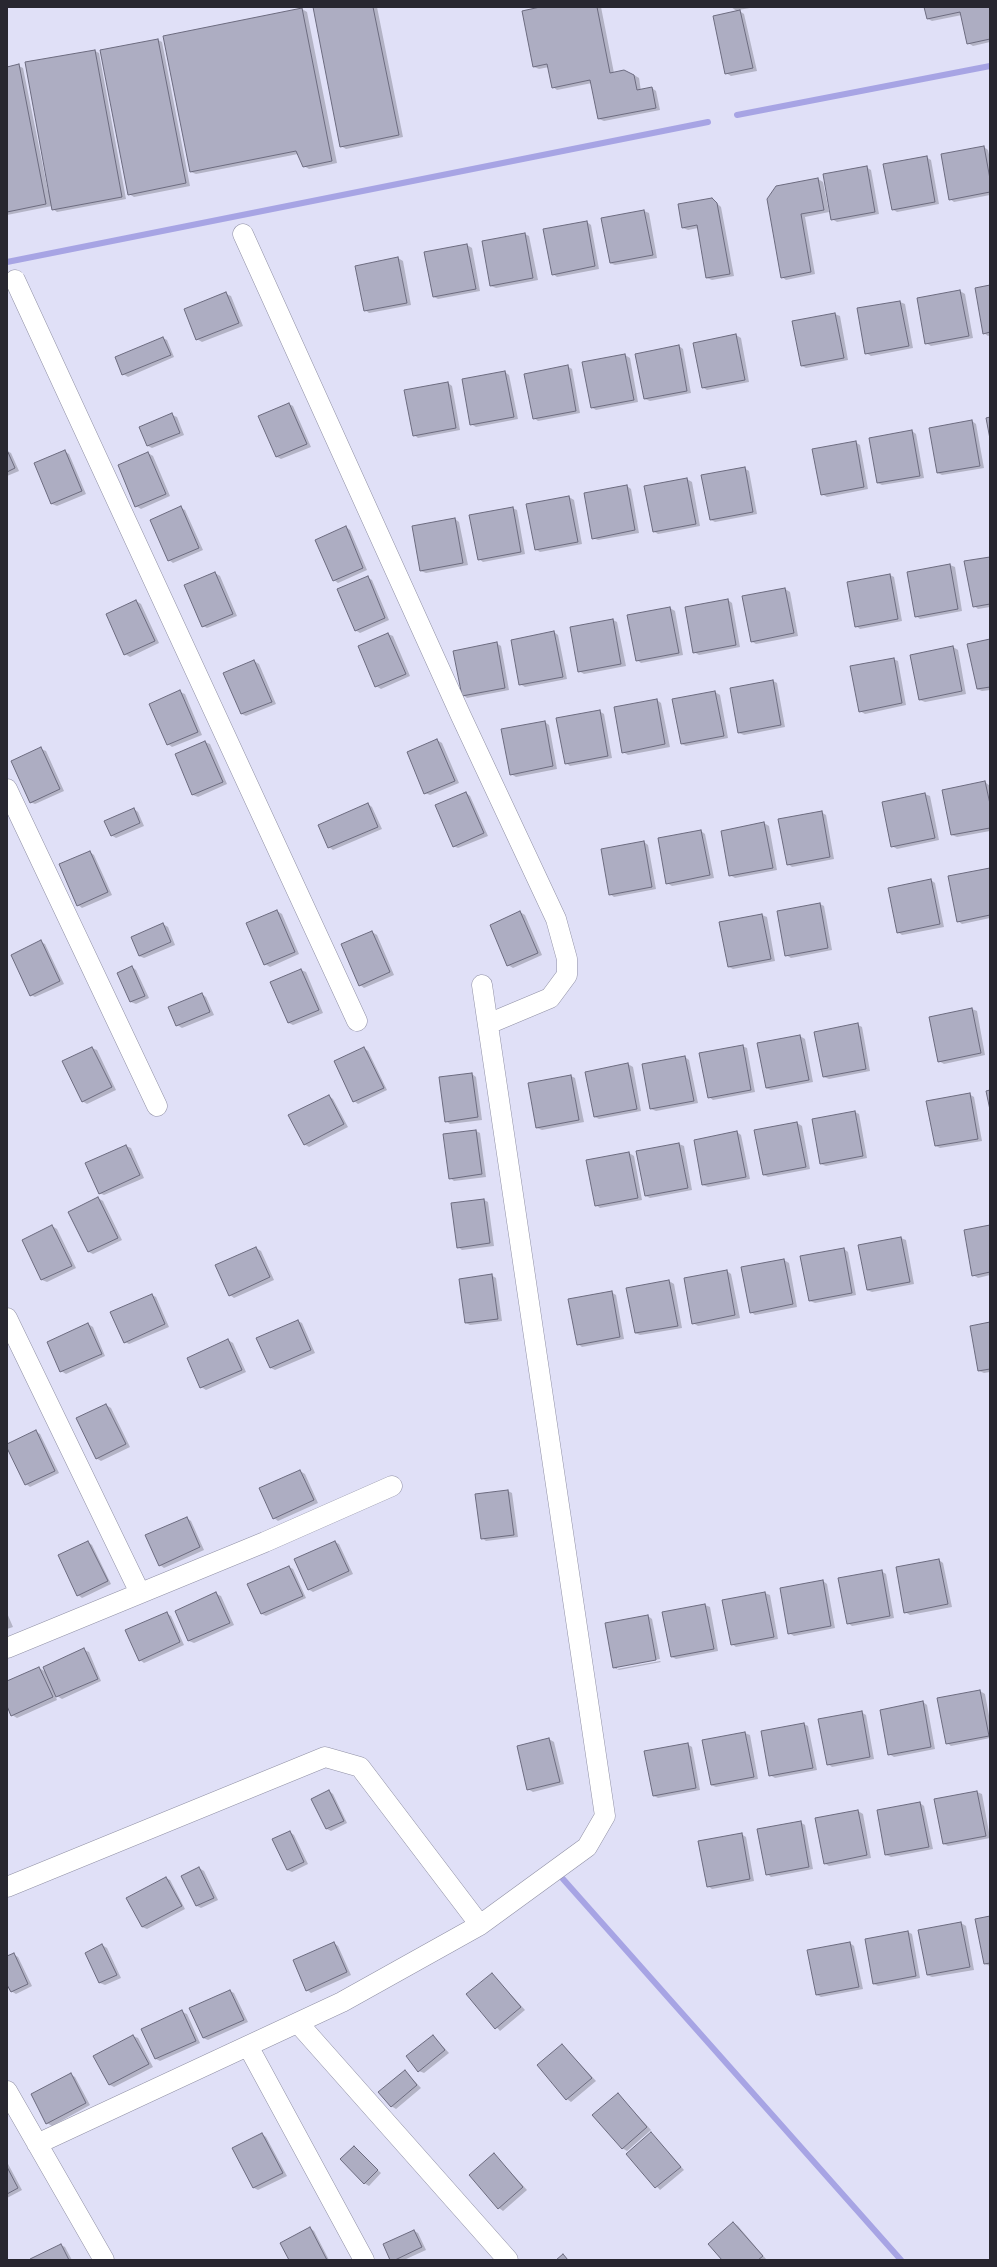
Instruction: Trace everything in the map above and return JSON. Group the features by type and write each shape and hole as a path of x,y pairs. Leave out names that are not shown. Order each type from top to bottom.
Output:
{"street":[{"path":"243,234 458,708 556,919 567,959 567,975 550,998 488,1024"},
{"path":"15,280 357,1021"},
{"path":"7,789 157,1106"},
{"path":"37,2144 342,2002 480,1925 587,1847 605,1816 482,985"},
{"path":"9,1330 140,1593"},
{"path":"7,1648 265,1542 392,1486"},
{"path":"7,1887 325,1757 360,1766 480,1925"},
{"path":"298,2023 508,2260"},
{"path":"248,2046 364,2260"},
{"path":"7,2092 104,2260"}],"building":[{"path":"313,7 373,7 399,135 340,147"},
{"path":"540,7 597,7 610,73 624,70 634,75 637,90 652,87 656,108 598,119 590,80 552,88 547,64 533,67 522,11"},
{"path":"924,7 990,7 990,39 967,44 960,12 927,19"},
{"path":"302,8 332,161 303,167 296,151 190,172 163,36"},
{"path":"740,10 753,68 725,74 713,16"},
{"path":"158,39 186,183 128,195 100,50"},
{"path":"95,50 122,197 52,210 25,62"},
{"path":"19,64 46,204 7,212 7,67"},
{"path":"984,146 990,179 990,192 949,200 941,154"},
{"path":"927,156 935,202 892,210 883,164"},
{"path":"867,166 875,212 831,220 823,174"},
{"path":"818,178 824,210 801,214 811,272 781,278 767,199 776,186"},
{"path":"712,198 717,203 730,274 706,278 697,225 682,228 678,204"},
{"path":"644,210 653,255 610,263 601,218"},
{"path":"587,221 595,266 552,275 543,229"},
{"path":"525,233 533,278 490,286 482,241"},
{"path":"467,244 476,289 433,297 424,252"},
{"path":"398,257 407,303 364,311 355,266"},
{"path":"990,285 990,332 983,334 975,288"},
{"path":"960,290 969,336 925,344 917,298"},
{"path":"226,292 239,323 196,340 184,309"},
{"path":"900,301 909,346 865,354 857,308"},
{"path":"835,313 844,358 801,366 792,321"},
{"path":"736,334 745,380 702,388 693,343"},
{"path":"163,337 171,355 122,375 115,357"},
{"path":"679,345 687,391 644,399 635,354"},
{"path":"625,354 634,400 591,408 582,362"},
{"path":"568,365 576,411 533,419 524,374"},
{"path":"505,371 514,417 470,425 462,379"},
{"path":"448,382 456,428 413,436 404,390"},
{"path":"289,403 307,444 276,457 258,416"},
{"path":"172,413 180,433 147,446 139,427"},
{"path":"990,417 990,439 986,418"},
{"path":"972,420 980,466 937,473 929,428"},
{"path":"912,430 920,476 877,483 869,438"},
{"path":"856,441 864,487 821,495 812,449"},
{"path":"7,450 15,468 7,472"},
{"path":"65,450 82,491 51,504 34,463"},
{"path":"148,452 166,494 135,507 118,465"},
{"path":"745,467 753,512 710,520 701,475"},
{"path":"687,478 696,524 653,532 644,486"},
{"path":"627,485 635,530 592,539 584,493"},
{"path":"569,496 578,542 535,550 526,504"},
{"path":"181,506 199,548 168,561 150,520"},
{"path":"513,507 521,552 478,560 469,515"},
{"path":"455,518 463,563 420,571 412,526"},
{"path":"346,526 363,568 333,581 315,540"},
{"path":"990,557 990,604 973,607 964,561"},
{"path":"950,564 958,609 915,617 907,572"},
{"path":"215,572 233,614 202,627 184,585"},
{"path":"890,574 898,619 855,627 847,582"},
{"path":"368,576 385,618 355,631 337,589"},
{"path":"785,588 794,633 751,642 742,596"},
{"path":"728,599 736,645 693,653 685,607"},
{"path":"136,600 155,641 124,655 106,614"},
{"path":"670,607 679,653 636,661 627,615"},
{"path":"613,619 621,664 578,672 570,627"},
{"path":"554,631 563,677 519,685 511,640"},
{"path":"388,633 406,674 375,687 358,646"},
{"path":"990,639 990,687 977,689 967,644"},
{"path":"497,642 505,688 462,696 453,651"},
{"path":"953,646 962,691 919,700 910,655"},
{"path":"894,658 902,703 859,712 850,666"},
{"path":"254,660 272,702 241,714 223,673"},
{"path":"773,680 781,725 738,733 730,688"},
{"path":"180,690 198,732 167,745 149,704"},
{"path":"715,691 724,736 681,744 672,699"},
{"path":"657,699 665,744 622,753 614,707"},
{"path":"600,710 608,756 565,764 556,718"},
{"path":"545,721 553,766 510,775 501,729"},
{"path":"437,739 455,781 424,794 407,752"},
{"path":"205,741 223,782 192,795 175,754"},
{"path":"41,747 60,789 30,803 11,761"},
{"path":"985,781 990,804 990,828 951,835 942,790"},
{"path":"466,792 484,833 453,847 435,805"},
{"path":"925,793 935,838 891,847 882,802"},
{"path":"368,803 378,827 328,848 318,825"},
{"path":"134,808 140,823 111,836 104,821"},
{"path":"822,811 830,857 787,865 778,819"},
{"path":"764,822 773,868 729,876 721,831"},
{"path":"701,830 710,875 666,884 658,838"},
{"path":"644,841 652,887 609,895 601,849"},
{"path":"90,851 108,892 77,906 59,864"},
{"path":"990,868 990,915 957,922 948,876"},
{"path":"931,879 940,924 897,933 888,888"},
{"path":"820,903 828,948 785,956 777,911"},
{"path":"277,910 295,952 264,965 246,923"},
{"path":"520,911 538,953 507,966 490,925"},
{"path":"762,914 771,959 728,967 719,922"},
{"path":"163,923 171,942 139,956 131,937"},
{"path":"372,931 390,972 359,986 341,944"},
{"path":"41,940 60,981 30,996 11,955"},
{"path":"132,966 145,996 130,1002 117,973"},
{"path":"301,969 319,1010 288,1023 270,982"},
{"path":"202,993 210,1012 176,1026 168,1007"},
{"path":"972,1008 981,1053 938,1062 929,1017"},
{"path":"858,1023 866,1069 823,1077 814,1032"},
{"path":"800,1035 809,1080 766,1088 757,1043"},
{"path":"743,1045 751,1090 708,1098 699,1053"},
{"path":"92,1047 112,1087 82,1102 62,1061"},
{"path":"364,1047 384,1088 353,1102 334,1061"},
{"path":"685,1056 694,1101 650,1109 642,1064"},
{"path":"628,1063 637,1109 594,1117 585,1072"},
{"path":"472,1073 478,1117 445,1122 439,1077"},
{"path":"571,1075 579,1120 536,1128 528,1083"},
{"path":"990,1090 990,1110 986,1091"},
{"path":"970,1093 978,1139 935,1146 926,1101"},
{"path":"329,1095 344,1124 304,1145 288,1115"},
{"path":"855,1111 863,1156 820,1164 812,1119"},
{"path":"797,1122 806,1167 763,1175 754,1130"},
{"path":"476,1130 482,1174 449,1179 443,1134"},
{"path":"737,1131 746,1177 702,1185 694,1140"},
{"path":"679,1143 688,1188 645,1196 636,1151"},
{"path":"126,1145 140,1175 99,1194 85,1163"},
{"path":"629,1152 638,1198 595,1206 586,1160"},
{"path":"98,1197 118,1238 88,1252 68,1212"},
{"path":"484,1199 490,1243 457,1248 451,1203"},
{"path":"52,1225 72,1266 41,1280 22,1240"},
{"path":"990,1225 990,1272 972,1276 964,1230"},
{"path":"901,1237 910,1282 867,1290 858,1245"},
{"path":"256,1247 270,1277 229,1296 215,1265"},
{"path":"844,1248 852,1293 809,1301 800,1256"},
{"path":"784,1259 793,1304 750,1313 741,1267"},
{"path":"727,1270 735,1315 692,1324 684,1278"},
{"path":"492,1274 498,1319 465,1323 459,1279"},
{"path":"669,1280 678,1326 635,1333 626,1288"},
{"path":"612,1291 620,1337 577,1345 568,1299"},
{"path":"152,1294 165,1324 124,1343 110,1312"},
{"path":"298,1320 311,1350 270,1368 256,1338"},
{"path":"990,1322 990,1369 978,1371 970,1326"},
{"path":"88,1323 102,1354 60,1372 47,1342"},
{"path":"228,1339 242,1370 200,1388 187,1358"},
{"path":"106,1404 126,1444 96,1459 76,1418"},
{"path":"36,1430 55,1471 25,1485 7,1448 7,1444"},
{"path":"300,1470 314,1500 273,1519 259,1488"},
{"path":"508,1490 514,1535 481,1539 475,1494"},
{"path":"187,1517 200,1547 159,1566 145,1535"},
{"path":"88,1541 108,1581 77,1596 58,1555"},
{"path":"335,1541 349,1571 308,1590 294,1559"},
{"path":"939,1559 948,1604 904,1613 896,1567"},
{"path":"289,1566 303,1596 261,1614 247,1584"},
{"path":"882,1570 890,1616 847,1624 838,1578"},
{"path":"823,1580 831,1626 788,1634 780,1588"},
{"path":"216,1592 230,1623 188,1641 175,1611"},
{"path":"765,1592 774,1637 731,1645 722,1600"},
{"path":"705,1604 714,1649 671,1657 662,1612"},
{"path":"167,1612 180,1642 139,1661 125,1630"},
{"path":"648,1615 656,1660 613,1668 605,1623"},
{"path":"84,1648 98,1679 56,1697 43,1667"},
{"path":"39,1667 53,1697 11,1716 7,1706 7,1681"},
{"path":"980,1690 989,1736 946,1744 937,1698"},
{"path":"923,1701 931,1747 888,1755 880,1710"},
{"path":"862,1711 870,1757 827,1765 818,1719"},
{"path":"804,1723 813,1768 769,1776 761,1731"},
{"path":"745,1732 754,1777 711,1785 702,1740"},
{"path":"549,1738 560,1782 527,1790 517,1746"},
{"path":"688,1743 696,1788 653,1796 644,1751"},
{"path":"329,1790 344,1821 326,1829 311,1799"},
{"path":"977,1791 986,1836 943,1844 934,1799"},
{"path":"920,1802 929,1847 885,1855 877,1810"},
{"path":"858,1810 867,1855 824,1864 815,1818"},
{"path":"801,1821 809,1867 766,1875 757,1829"},
{"path":"290,1831 304,1862 287,1870 272,1839"},
{"path":"742,1833 750,1879 707,1887 698,1841"},
{"path":"199,1867 214,1898 196,1906 181,1876"},
{"path":"166,1877 182,1906 142,1927 126,1898"},
{"path":"990,1916 990,1963 984,1964 975,1919"},
{"path":"961,1922 970,1967 927,1975 918,1930"},
{"path":"908,1931 916,1976 873,1984 865,1939"},
{"path":"334,1942 347,1972 306,1991 293,1960"},
{"path":"850,1942 859,1987 816,1995 807,1950"},
{"path":"102,1944 117,1975 99,1983 85,1953"},
{"path":"14,1953 28,1984 11,1992 7,1985 7,1956"},
{"path":"492,1973 521,2007 495,2029 466,1994"},
{"path":"230,1990 244,2020 203,2038 189,2008"},
{"path":"182,2010 196,2041 155,2059 141,2029"},
{"path":"133,2035 149,2064 109,2085 93,2056"},
{"path":"433,2035 445,2050 418,2072 406,2056"},
{"path":"562,2044 592,2078 566,2100 537,2065"},
{"path":"405,2070 417,2085 391,2107 378,2092"},
{"path":"71,2073 86,2103 46,2124 31,2094"},
{"path":"618,2093 647,2127 622,2149 592,2115"},
{"path":"651,2132 681,2167 655,2188 626,2154"},
{"path":"262,2133 283,2173 253,2188 232,2148"},
{"path":"354,2146 378,2170 364,2184 340,2159"},
{"path":"494,2153 523,2187 498,2209 469,2175"},
{"path":"7,2167 18,2188 7,2194"},
{"path":"733,2222 763,2256 758,2260 722,2260 708,2244"},
{"path":"310,2227 327,2260 289,2260 280,2243"},
{"path":"414,2230 422,2247 395,2260 390,2260 383,2244"},
{"path":"61,2244 69,2260 30,2259"},
{"path":"563,2254 568,2260 556,2260"}],"waterway":[{"path":"737,115 990,66"},
{"path":"7,262 708,122"},
{"path":"563,1879 901,2260"}]}
